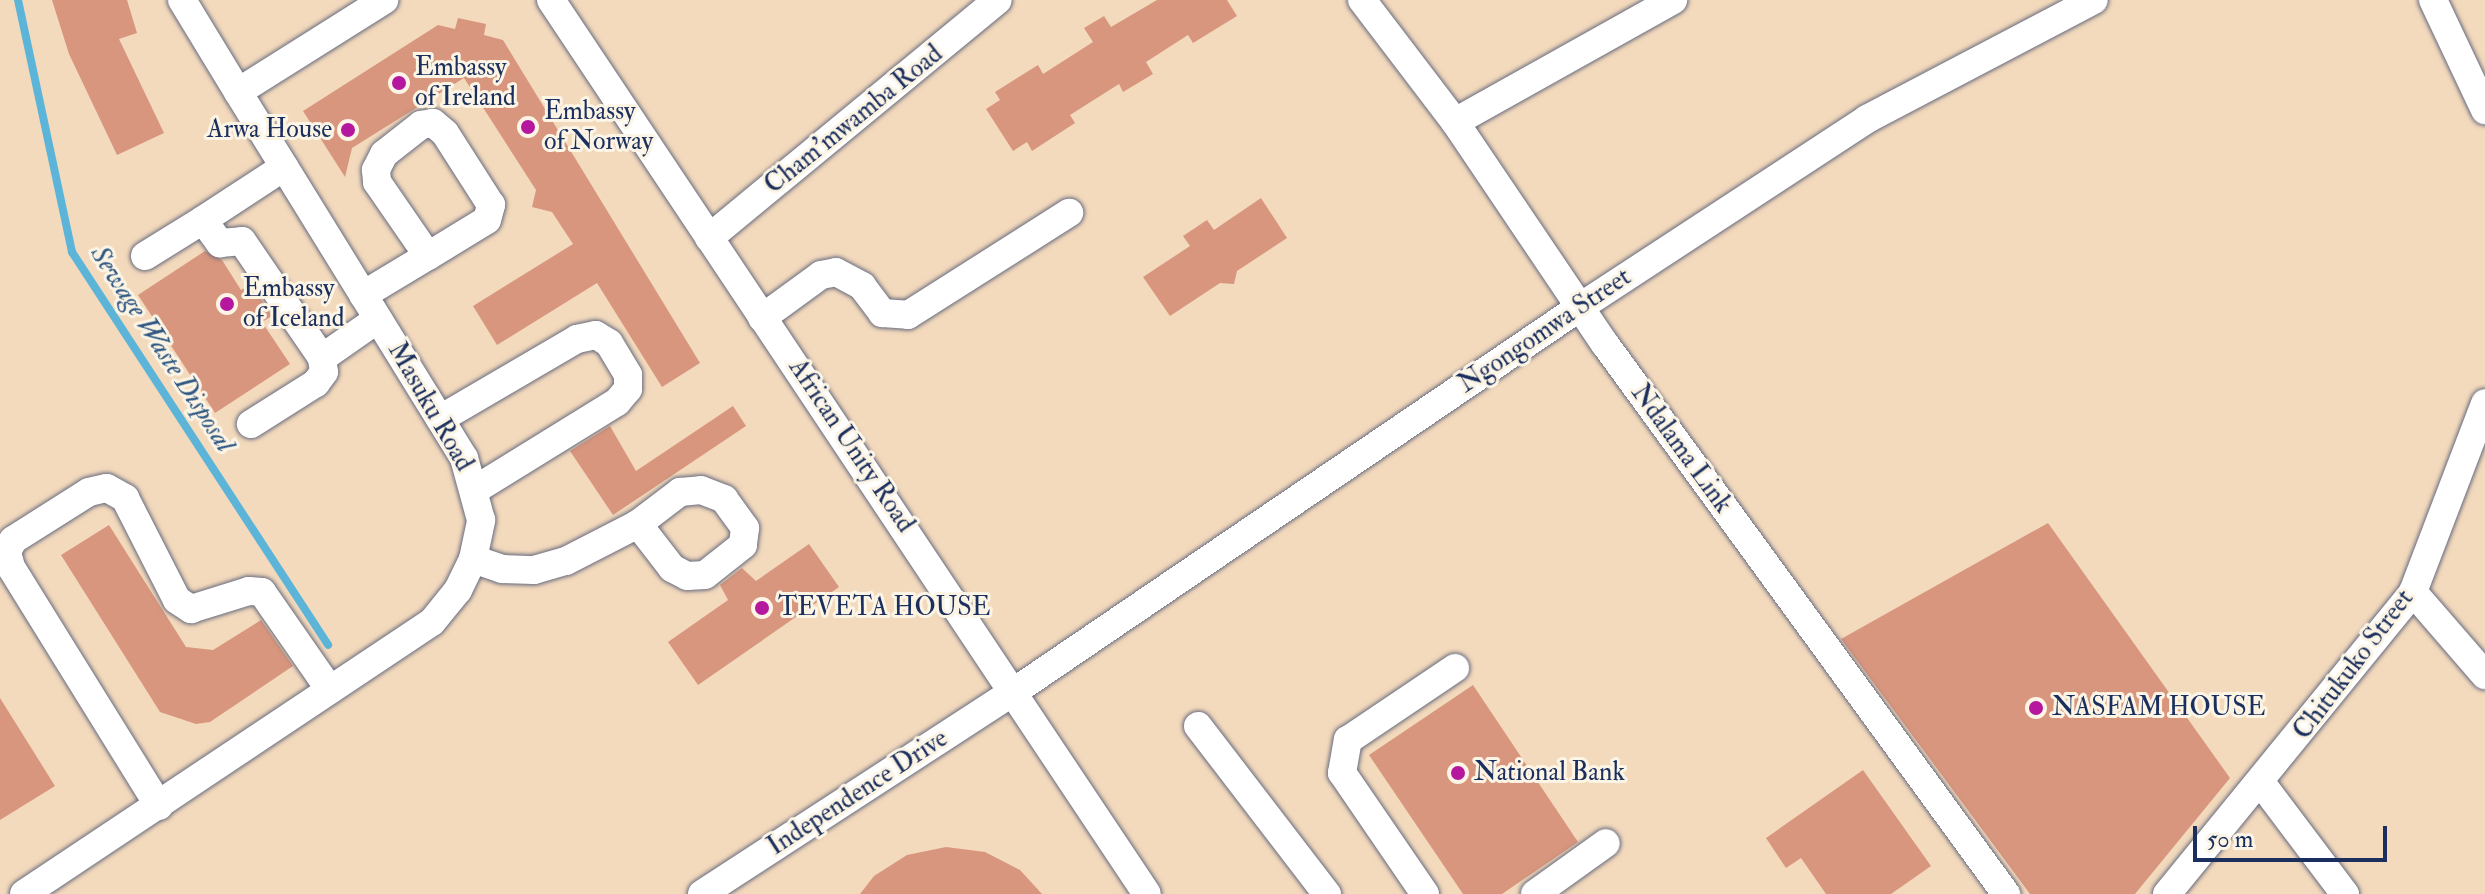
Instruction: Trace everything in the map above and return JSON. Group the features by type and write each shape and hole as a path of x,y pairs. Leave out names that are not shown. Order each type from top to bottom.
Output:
{"street":[{"name":"Masuku Road","path":"24,894 432,622 458,590 473,559 481,520 476,489 440,419 182,0"},
{"path":"238,92 384,0"},
{"name":"African Unity Road","path":"551,0 1015,691 1147,894"},
{"name":"Cham'mwamba Road","path":"709,238 998,0"},
{"name":"Ndalama Link","path":"1362,0 1455,122 1580,307 2006,894"},
{"path":"1455,122 1673,0"},
{"name":"Ngongomwa Street","path":"1015,691 1580,307 1867,119 2094,0"},
{"path":"2433,0 2485,110"},
{"path":"363,295 428,256 487,220 491,205 445,133 433,123 421,125 384,154 376,170 377,182 428,256"},
{"path":"145,256 284,167"},
{"path":"762,318 821,275 836,272 862,286 882,313 908,315 1069,213"},
{"path":"203,220 220,243 242,241 252,249 322,358 324,372 316,383 251,424"},
{"path":"322,358 378,319"},
{"path":"440,419 577,339 596,335 609,343 628,375 628,389 617,402 476,489"},
{"name":"Chitukuko Street","path":"2167,894 2262,784 2413,592 2485,403"},
{"path":"159,806 11,567 7,552 13,540 89,492 107,488 125,498 177,600 191,609 249,591 262,592 330,690"},
{"path":"473,559 502,569 534,570 566,561 638,524"},
{"path":"2413,592 2485,675"},
{"path":"1425,894 1342,773 1348,740 1455,668"},
{"name":"Independence Drive","path":"702,894 1015,691"},
{"path":"1198,726 1327,894"},
{"path":"2262,784 2345,894"},
{"path":"1535,894 1606,843"}],"building":[{"path":"52,0 127,0 137,33 119,39 164,133 117,155 69,54"},
{"path":"1157,0 1227,0 1237,16 1193,43 1188,35 1146,62 1153,74 1123,92 1119,84 1070,115 1075,123 1032,151 1027,142 1013,151 986,109 1000,100 995,92 1038,65 1043,74 1093,42 1084,28 1104,16 1111,27"},
{"path":"458,18 486,24 484,35 503,40 700,363 662,387 597,283 497,345 473,306 573,244 552,212 532,207 536,190 464,78 352,148 345,177 303,111 438,25 455,29"},
{"path":"1261,198 1287,238 1237,271 1234,284 1220,283 1170,316 1143,277 1190,246 1183,236 1207,220 1214,230"},
{"path":"205,251 222,260 241,290 251,284 272,316 262,322 290,364 215,413 138,295"},
{"path":"733,406 746,426 613,515 570,451 610,426 636,471"},
{"name":"NASFAM HOUSE","path":"2048,523 2230,778 2135,894 2030,894 1841,639"},
{"path":"109,525 186,647 213,650 261,620 293,666 210,722 196,724 160,712 61,555"},
{"name":"TEVETA HOUSE","path":"809,544 839,587 698,685 668,642 728,600 720,585 742,568 756,581"},
{"path":"1473,685 1578,842 1502,894 1463,894 1369,755"},
{"path":"0,698 55,786 0,820"},
{"path":"1863,770 1931,866 1891,894 1826,894 1801,858 1786,868 1766,838"},
{"path":"946,847 985,852 1020,870 1042,894 860,894 874,876 907,855"}],"waterway":[{"name":"Sewage Waste Disposal","path":"18,0 72,252 328,645"}],"place":[{"name":"Embassy of Ireland","path":"399,83"},
{"name":"Embassy of Norway","path":"528,127"},
{"name":"Arwa House","path":"348,130"},
{"name":"Embassy of Iceland","path":"227,304"},
{"name":"TEVETA HOUSE","path":"762,608"},
{"name":"NASFAM HOUSE","path":"2036,708"},
{"name":"National Bank","path":"1458,773"}]}
